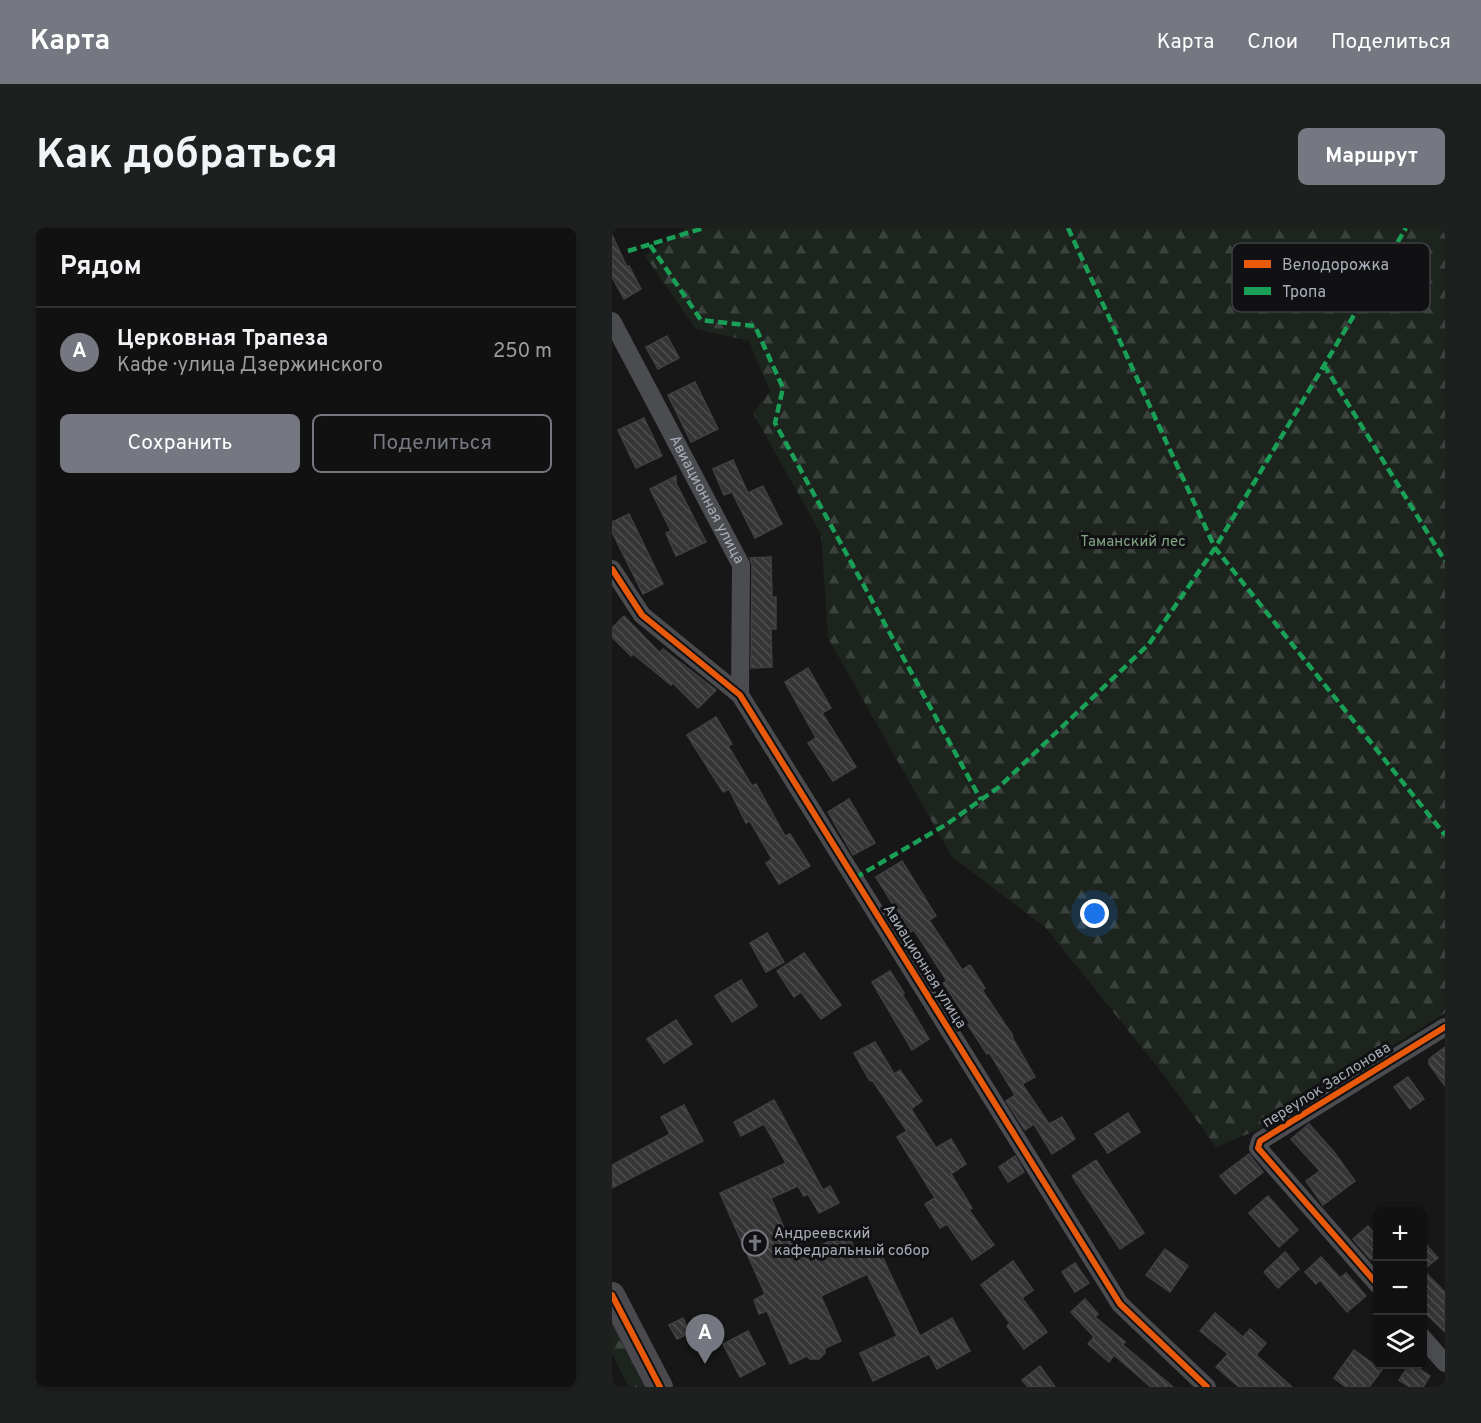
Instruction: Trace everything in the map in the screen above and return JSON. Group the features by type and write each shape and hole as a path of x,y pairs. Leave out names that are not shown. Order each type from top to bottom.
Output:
{"street":[{"name":"Авиационная улица","path":"612,321 741,566 740,694"},
{"name":"Авиационная улица","path":"612,570 642,615 740,694 1120,1304 1207,1387"},
{"name":"переулок Заслонова","path":"1373,1280 1258,1148 1260,1141 1445,1027"},
{"path":"612,1295 660,1387"},
{"path":"1427,1343 1445,1363"}],"green space":[{"name":"Таманский лес","path":"685,228 1445,228 1445,1013 1260,1129 1216,1147 1164,1075 1045,927 952,857 828,638 821,534 753,413 770,391 749,341 696,329 645,256"},
{"path":"612,1306 654,1387 629,1387 612,1354"}],"building":[{"path":"612,235 627,267 629,266 641,289 624,299 612,277"},
{"path":"667,336 679,358 658,369 646,347"},
{"path":"695,382 718,429 691,442 668,395"},
{"path":"644,418 662,456 636,468 618,430"},
{"path":"733,460 748,493 763,486 782,524 755,538 732,492 724,495 713,469"},
{"path":"676,476 676,483 706,542 676,556 666,533 671,531 650,489"},
{"path":"629,514 663,584 643,594 612,532 612,522"},
{"path":"771,557 772,597 776,597 776,629 771,629 772,667 751,668 752,565 750,558"},
{"path":"624,616 660,653 663,649 716,690 698,708 673,683 671,685 633,654 631,656 612,637 612,628"},
{"path":"808,668 831,708 822,713 856,767 833,781 808,743 816,738 785,682"},
{"path":"716,717 732,744 728,746 752,786 756,784 785,836 790,834 810,866 779,884 766,863 772,859 750,821 746,823 729,789 723,792 687,735"},
{"path":"849,799 875,843 853,855 828,812"},
{"path":"902,861 936,916 929,920 962,970 970,965 985,988 982,990 1013,1036 1035,1077 1022,1084 1049,1124 1062,1117 1075,1139 1052,1154 1034,1124 1025,1130 1006,1101 1015,1095 989,1052 987,1054 968,1025 970,1023 943,983 947,981 914,930 910,932 876,877"},
{"path":"767,933 784,962 766,972 750,943"},
{"path":"804,953 841,1005 821,1019 801,992 794,997 777,971"},
{"path":"890,971 929,1039 912,1050 872,982"},
{"path":"741,980 757,1006 732,1022 715,996"},
{"path":"676,1020 692,1044 664,1063 647,1039"},
{"path":"875,1042 894,1074 900,1070 922,1101 911,1109 936,1148 951,1139 966,1164 951,1174 972,1208 969,1210 994,1245 972,1260 947,1224 940,1228 925,1204 935,1198 897,1137 907,1131 872,1080 870,1081 854,1053"},
{"path":"1445,1047 1445,1086 1429,1064 1429,1059"},
{"path":"1408,1077 1424,1099 1410,1109 1394,1087"},
{"path":"774,1100 823,1190 830,1186 839,1203 819,1213 808,1194 804,1196 798,1186 771,1198 788,1237 796,1233 805,1253 847,1233 858,1255 877,1246 920,1336 952,1318 970,1351 937,1369 929,1354 873,1381 860,1353 897,1336 867,1274 821,1296 841,1341 825,1348 825,1353 819,1359 810,1359 807,1356 790,1364 767,1311 759,1314 754,1300 765,1294 720,1193 786,1163 764,1124 741,1136 734,1122"},
{"path":"684,1105 703,1141 612,1188 612,1165 670,1134 661,1117"},
{"path":"1128,1113 1140,1132 1108,1153 1095,1134"},
{"path":"1309,1124 1334,1152 1355,1181 1323,1205 1306,1181 1320,1171 1291,1139"},
{"path":"1249,1154 1263,1172 1235,1194 1220,1176"},
{"path":"1015,1156 1024,1172 1008,1182 999,1167"},
{"path":"1096,1160 1144,1233 1120,1249 1072,1176"},
{"path":"1268,1196 1298,1230 1279,1247 1249,1213"},
{"path":"1368,1226 1373,1232 1373,1258 1371,1260 1353,1239"},
{"path":"1427,1246 1438,1258 1427,1267"},
{"path":"1165,1249 1188,1266 1170,1292 1146,1275"},
{"path":"1285,1252 1299,1269 1278,1288 1264,1272"},
{"path":"1321,1257 1340,1278 1346,1273 1366,1296 1347,1312 1320,1280 1316,1284 1305,1272"},
{"path":"1013,1261 1033,1290 1022,1298 1047,1332 1024,1349 1007,1326 1010,1323 981,1285"},
{"path":"1075,1263 1089,1283 1075,1292 1062,1272"},
{"path":"1427,1274 1445,1292 1445,1332 1427,1315"},
{"path":"1085,1299 1098,1314 1095,1317 1125,1342 1123,1345 1173,1387 1151,1387 1114,1355 1109,1362 1088,1344 1094,1337 1071,1312"},
{"path":"1215,1313 1243,1337 1250,1329 1266,1343 1256,1355 1292,1387 1239,1387 1216,1367 1228,1354 1200,1331"},
{"path":"683,1318 690,1333 677,1339 669,1325"},
{"path":"748,1331 765,1364 740,1377 723,1344"},
{"path":"1354,1350 1373,1364 1373,1369 1382,1370 1369,1387 1346,1387 1334,1378"},
{"path":"1040,1366 1055,1387 1028,1387 1022,1380"},
{"path":"1406,1369 1420,1369 1430,1376 1423,1387 1410,1387 1399,1380"}],"marked path":[{"path":"628,251 704,228"},
{"path":"1068,228 1215,548 1445,835"},
{"path":"1397,243 1406,228"},
{"path":"650,245 701,320 755,326 783,388 775,423 981,800"},
{"path":"855,878 947,824 999,787 1149,644 1215,548 1356,312"},
{"path":"1324,365 1445,561"}],"cycle path":[{"path":"612,569 642,615 740,695 1120,1304 1207,1387"},
{"path":"1373,1279 1258,1148 1260,1141 1445,1027"},
{"path":"612,1295 660,1387"}],"place":[{"name":"Андреевский кафедральный собор","path":"755,1243"},
{"name":"Церковная Трапеза","path":"705,1364"}]}
